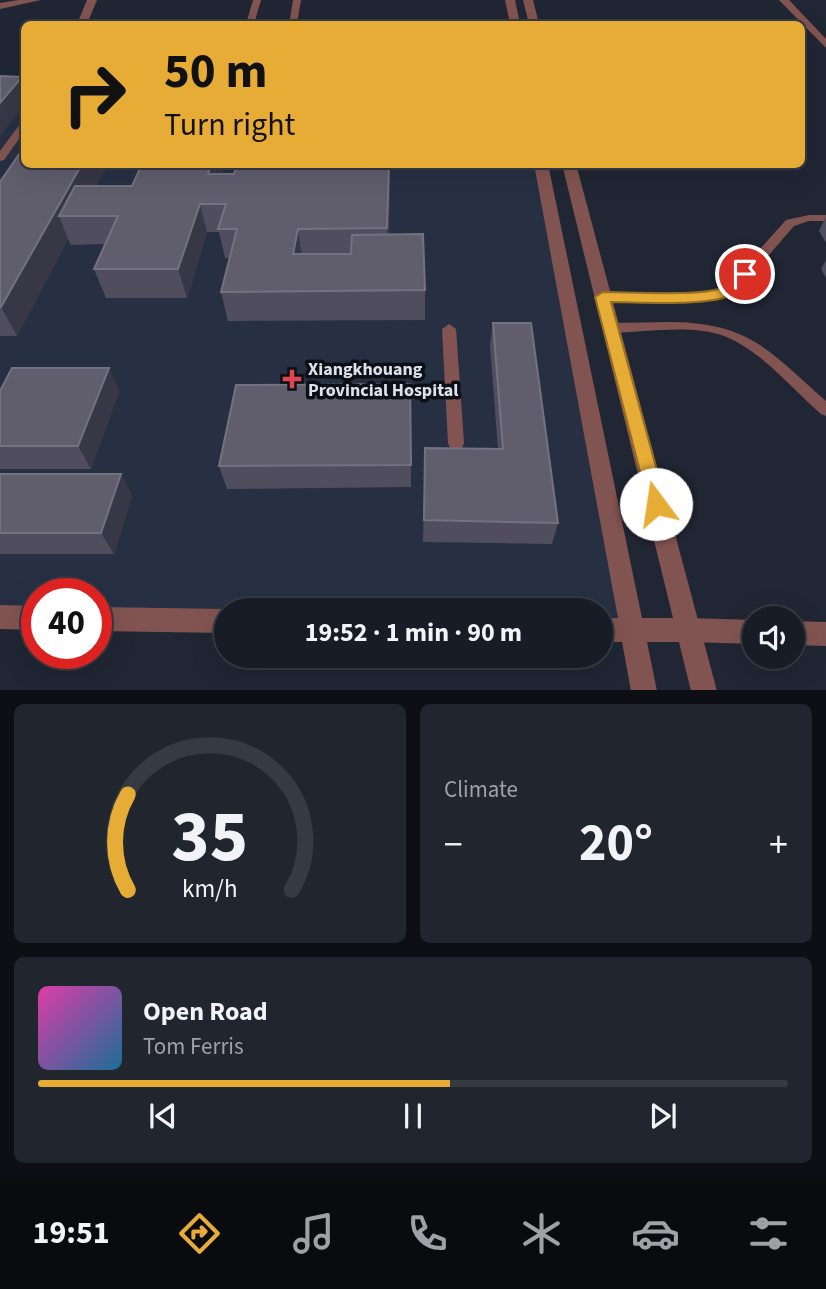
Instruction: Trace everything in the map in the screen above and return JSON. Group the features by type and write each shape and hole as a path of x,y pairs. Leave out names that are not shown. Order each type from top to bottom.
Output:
{"street":[{"path":"0,6 36,0"},
{"path":"83,21 92,0"},
{"path":"510,0 514,21"},
{"path":"528,0 533,21"},
{"path":"784,0 804,21"},
{"path":"805,22 826,45"},
{"path":"542,168 644,690"},
{"path":"570,168 704,690"},
{"path":"0,617 21,618"},
{"path":"112,618 214,621"},
{"path":"613,630 742,632"},
{"path":"805,633 826,634"}],"lane":[{"path":"251,21 257,0"},
{"path":"294,21 297,0"},
{"path":"0,158 21,130"},
{"path":"603,297 703,296 730,291 790,223 809,218 826,218"},
{"path":"611,328 706,328 728,332 750,344 826,410"},
{"path":"449,329 456,443"}],"shaded area":[{"name":"Xiangkhouang Provincial Hospital","path":"21,87 21,168 542,168 632,630 613,630 613,598 214,598 214,612 112,618 112,578 21,578 21,618 0,617 0,88"}],"building":[{"path":"0,76 21,77 21,78 0,103"},
{"path":"21,151 21,168 80,168 1,307 0,307 0,182"},
{"path":"140,168 210,168 208,174 234,174 236,168 389,168 387,228 298,229 293,254 351,254 352,235 423,234 425,290 221,292 237,229 218,229 226,204 200,204 178,269 94,269 118,216 59,216 75,186 132,186"},
{"path":"493,323 531,323 558,523 424,520 425,448 503,449"},
{"path":"12,368 109,368 78,446 0,446 0,391"},
{"path":"410,384 411,465 219,466 236,385"},
{"path":"0,474 121,474 101,533 0,533"}],"place":[{"name":"Xiangkhouang Provincial Hospital","path":"292,379"}],"route":[{"path":"656,504 603,297 703,296 730,291 745,274"}]}
